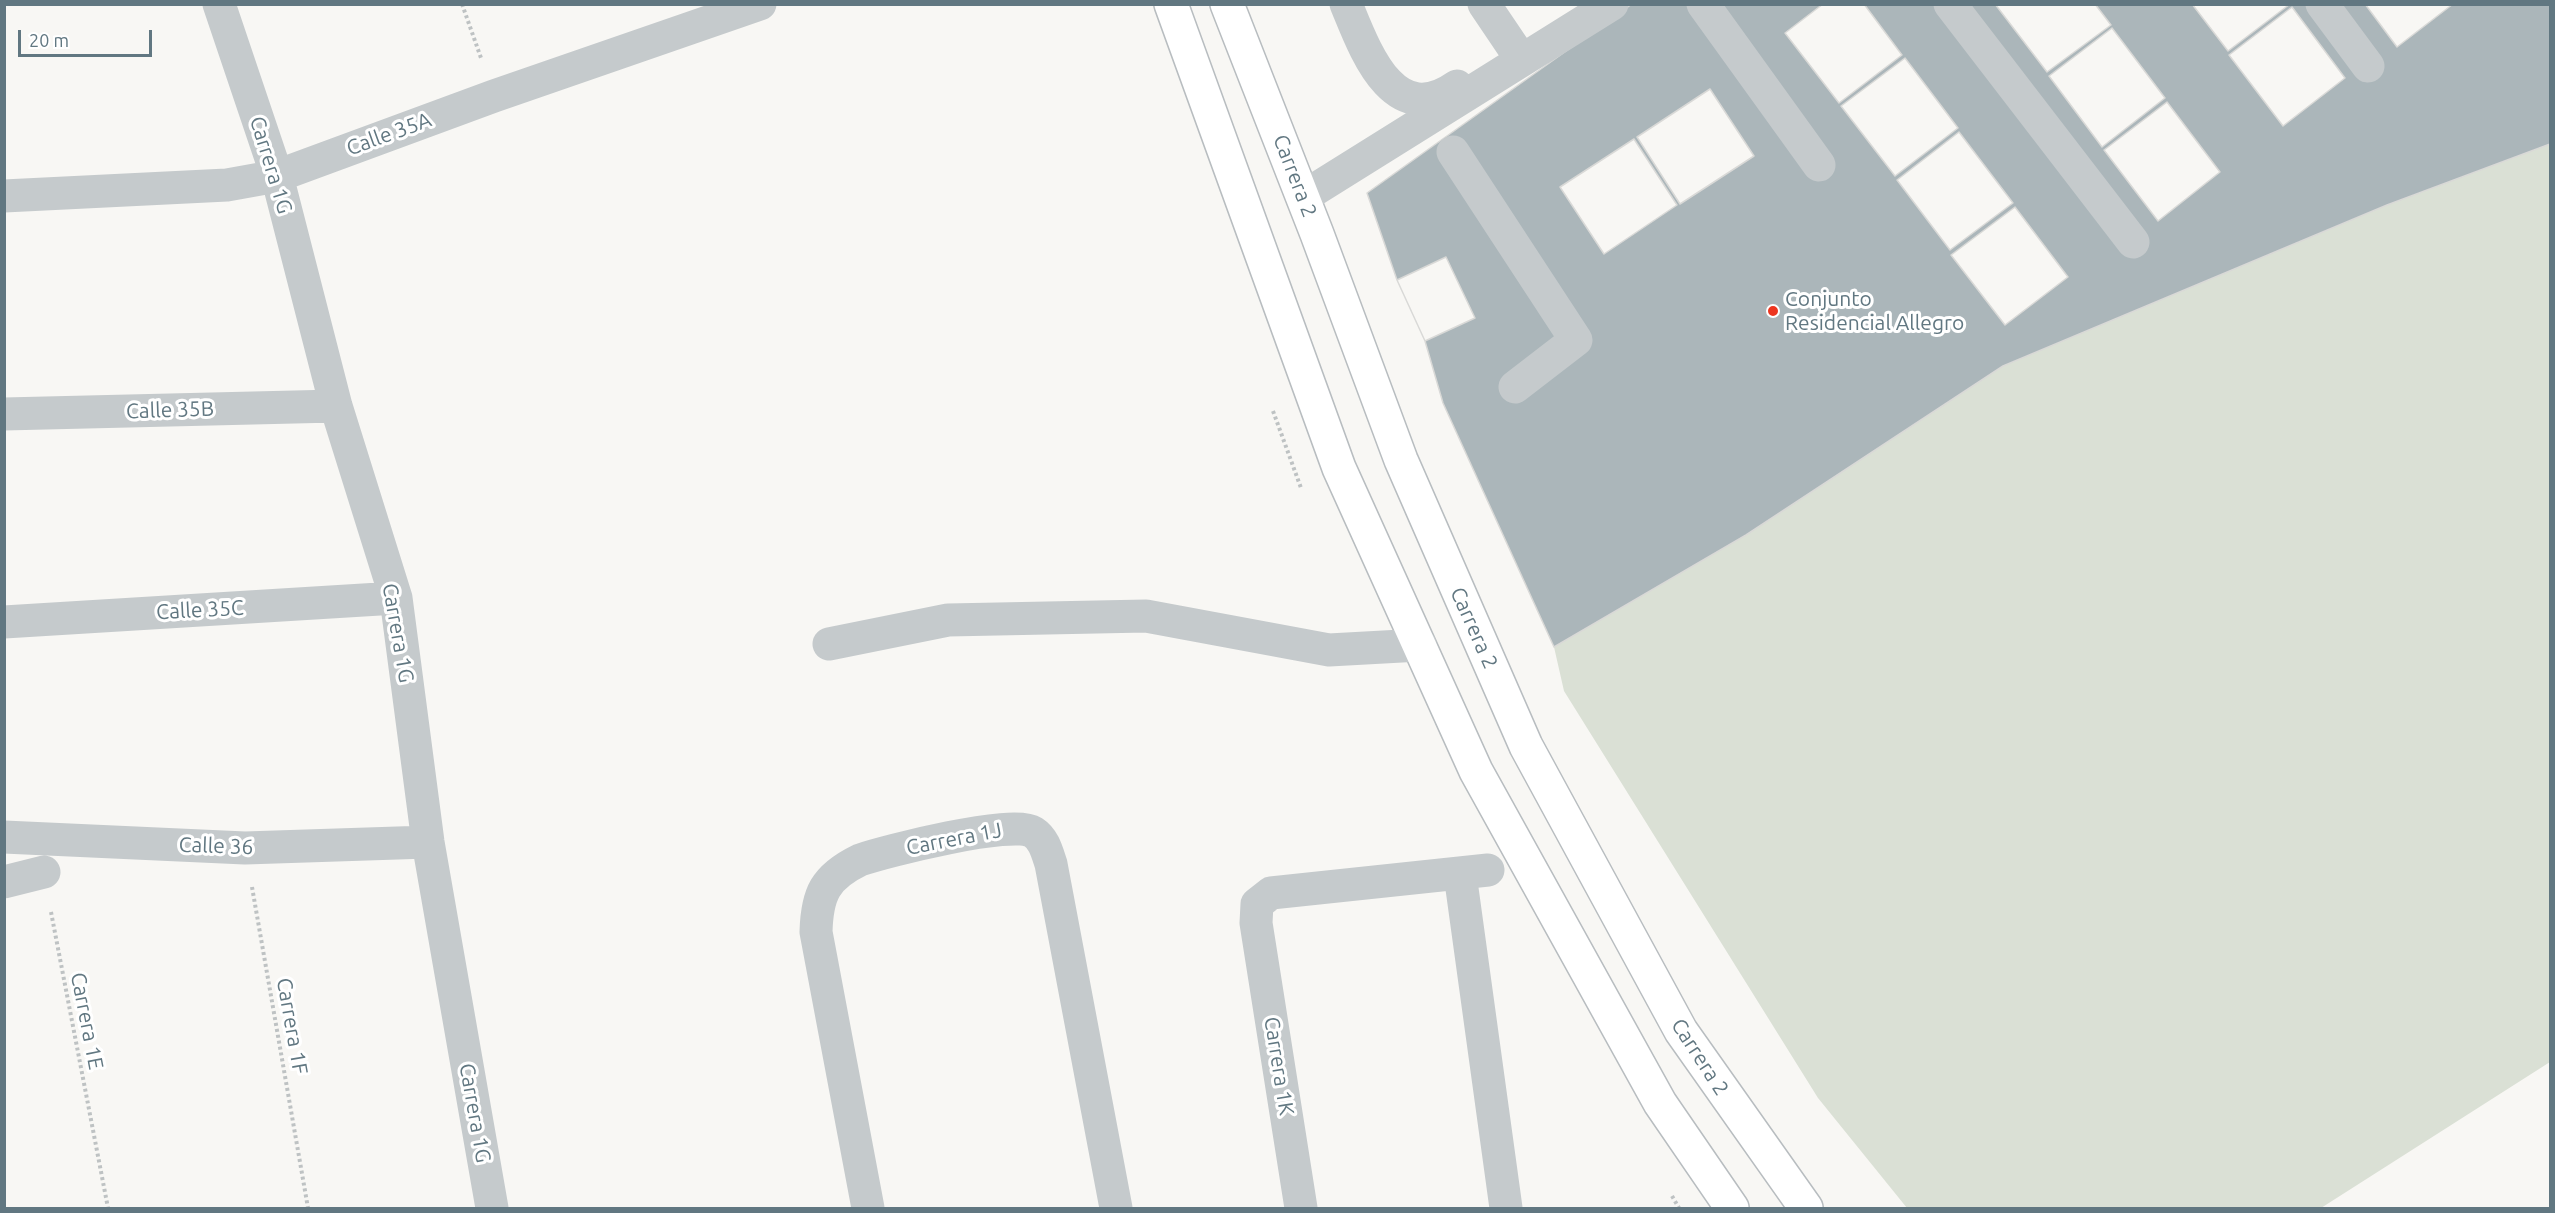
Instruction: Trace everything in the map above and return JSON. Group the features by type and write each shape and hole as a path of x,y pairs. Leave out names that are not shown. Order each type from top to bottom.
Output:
{"main road":[{"path":"1170,4 1339,468 1481,782 1660,1102 1732,1209"},
{"name":"Carrera 2","path":"1227,4 1303,197 1401,460 1526,746 1681,1031 1806,1209"}],"street":[{"name":"Carrera 1G","path":"219,4 277,176 336,405 396,598 428,842 492,1209"},
{"name":"Calle 35A","path":"4,196 227,184 277,176 494,96 760,4"},
{"path":"1346,4 1376,71 1407,98 1427,99 1451,91 1571,4"},
{"path":"1484,4 1513,47"},
{"path":"1303,197 1612,4"},
{"path":"1703,4 1819,165"},
{"path":"1950,4 2133,242"},
{"path":"2322,4 2368,66"},
{"path":"1454,152 1576,340 1515,387"},
{"name":"Calle 35B","path":"4,414 336,405"},
{"name":"Calle 35C","path":"4,622 396,598"},
{"path":"829,644 948,620 1146,616 1329,650 1420,645"},
{"name":"Carrera 1J","path":"868,1209 816,932 817,906 825,886 843,869 860,860 982,831 1017,827 1032,830 1042,840 1051,864 1116,1209"},
{"name":"Calle 36","path":"4,837 245,848 428,842"},
{"path":"4,882 44,872"},
{"name":"Carrera 1K","path":"1301,1209 1256,923 1257,904 1271,893 1474,872 1506,1209"}],"path":[{"path":"462,4 494,96"},
{"name":"Carrera 1F","path":"245,848 308,1209"},
{"name":"Carrera 1E","path":"44,872 108,1209"}],"shaded area":[{"path":"2550,144 2550,1062 2321,1208 1907,1208 1818,1098 1564,691 1554,647 1746,535 2003,366 2387,205"}],"building":[{"name":"Conjunto Residencial Allegro","path":"1632,4 2550,4 2550,144 2387,205 2003,366 1746,535 1554,647 1443,403 1425,341 1397,280 1367,193"},
{"path":"1823,4 1864,4 1902,55 1839,103 1785,33"},
{"path":"1995,4 2095,4 2111,25 2047,72"},
{"path":"2192,4 2290,4 2228,51"},
{"path":"2365,4 2453,4 2397,47"},
{"path":"2292,7 2345,78 2283,126 2229,55"},
{"path":"2112,28 2165,98 2102,147 2049,76"},
{"path":"1905,58 1958,128 1895,176 1841,106"},
{"path":"1710,89 1754,156 1680,204 1637,137"},
{"path":"2167,102 2220,172 2158,221 2104,150"},
{"path":"1959,132 2013,203 1950,250 1897,180"},
{"path":"1634,139 1677,205 1604,254 1560,187"},
{"path":"2015,207 2068,277 2005,325 1951,255"},
{"path":"1446,257 1475,318 1425,341 1397,280"}],"place":[{"name":"Conjunto Residencial Allegro","path":"1773,311"}]}
